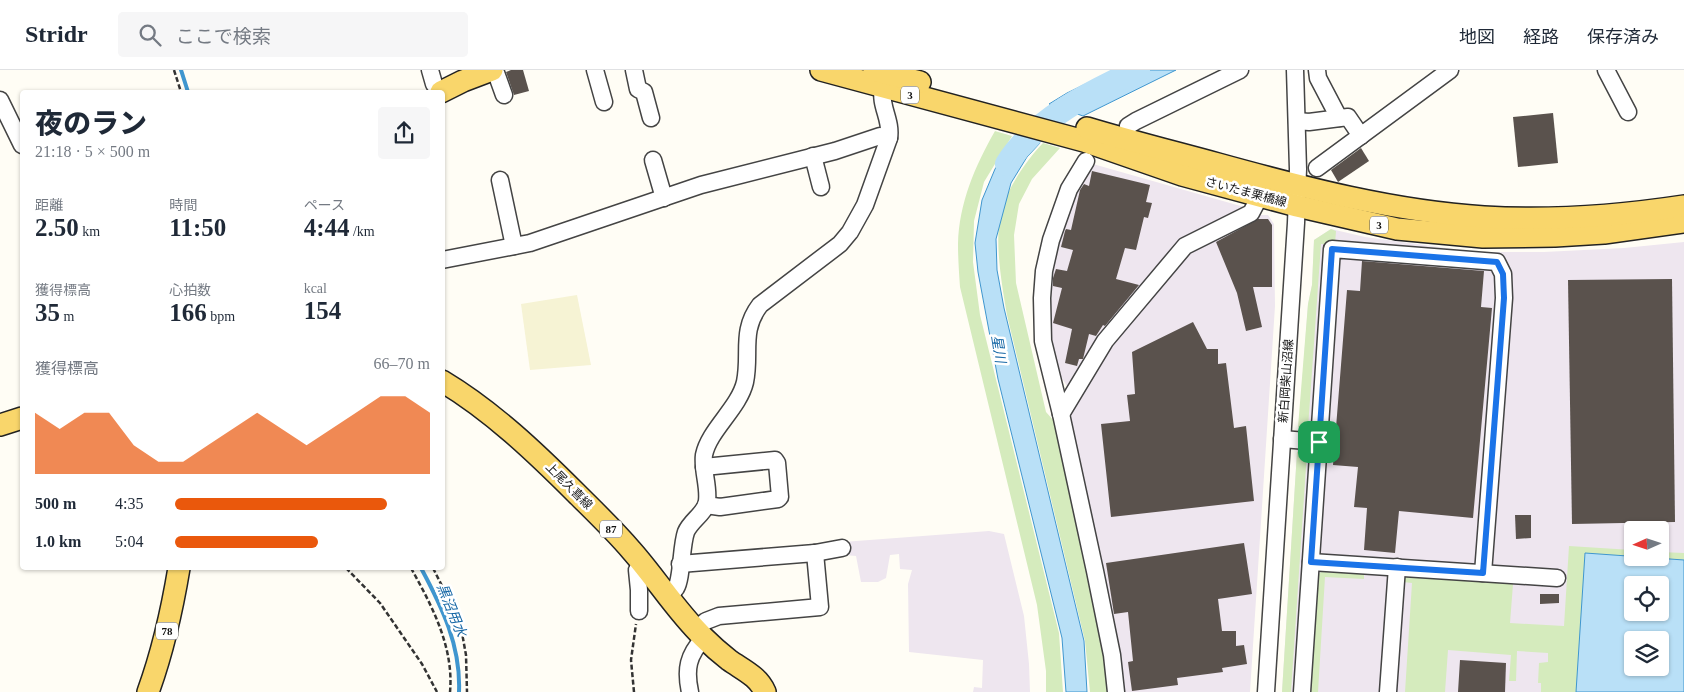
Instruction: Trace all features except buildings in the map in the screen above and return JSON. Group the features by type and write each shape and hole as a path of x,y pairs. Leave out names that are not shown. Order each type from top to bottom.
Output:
{"main road":[{"path":"445,90 493,70"},
{"name":"さいたま栗橋線","path":"821,70 879,79 1008,112 1089,144 1182,175 1260,196 1297,196 1485,217 1526,219 1603,216 1684,206"},
{"name":"さいたま栗橋線","path":"1089,144 1297,196 1397,229 1483,237 1555,236 1589,234 1684,222"},
{"name":"上尾久喜線","path":"445,382 483,409 544,461 642,563 700,634 728,659 751,674 765,692"},
{"path":"0,425 20,419"},
{"name":"78","path":"148,692 158,666 170,622 179,570"}],"street":[{"path":"430,70 434,84 439,90"},
{"path":"493,70 504,95"},
{"path":"595,70 604,102"},
{"path":"634,70 638,89 644,92 651,118"},
{"path":"1128,126 1240,70"},
{"name":"新白岡柴山沼線","path":"1266,692 1297,196 1295,70"},
{"path":"1317,70 1318,78 1340,118"},
{"path":"1318,168 1450,70"},
{"path":"1606,70 1628,112"},
{"path":"668,597 677,587 688,527 708,502 704,456 708,445 744,387 748,326 752,315 760,305 840,244 850,232 865,205 889,138 890,130 881,97 879,79"},
{"path":"0,100 20,141"},
{"path":"1297,121 1309,122 1348,117 1361,136"},
{"path":"445,259 530,244 701,184 835,151 880,136 889,138"},
{"path":"1089,144 1069,189 1051,240 1044,271 1042,298 1043,341 1096,572 1112,655 1116,692"},
{"path":"813,156 821,187"},
{"path":"653,160 664,198"},
{"path":"500,180 514,246"},
{"path":"1061,414 1105,341 1185,246 1251,213 1260,196"},
{"path":"1302,692 1332,249 1497,262 1503,274 1504,298 1483,573"},
{"path":"1282,439 1319,442"},
{"path":"704,467 775,460 777,463 780,497 778,499 720,507 706,505"},
{"path":"680,564 816,553 842,548"},
{"path":"690,692 688,675 690,655 706,621 719,616 820,607 816,553"},
{"path":"1311,562 1557,578"},
{"path":"639,609 637,570 642,563"},
{"path":"1388,692 1397,567"}],"path":[{"path":"174,70 180,90"},
{"path":"348,570 380,603 422,664 437,692"},
{"path":"412,570 429,600 443,633 451,679 450,692"},
{"path":"434,570 460,622 466,655 467,692"},
{"path":"634,692 631,660 639,609"}],"shaded area":[{"path":"1093,164 1244,207 1262,215 1268,215 1274,224 1275,306 1250,692 1122,692 1069,423 1067,386 1054,366 1048,334 1047,274 1067,207"},
{"path":"1331,229 1365,237 1476,252 1544,252 1624,248 1684,242 1684,692 1282,692 1297,452 1308,304 1312,285 1314,240"},
{"path":"577,295 591,365 530,370 521,304"},
{"path":"989,531 1004,534 1024,616 1030,692 973,692 974,687 982,688 983,660 909,652 908,584 912,570 900,569 899,554 890,555 886,578 878,582 861,582 856,556 844,555 843,542"}],"green space":[{"path":"995,131 1012,136 984,182 974,221 973,262 980,315 1059,633 1063,692 1046,692 1046,671 1037,605 960,287 958,244 961,214 969,185"},
{"path":"1043,143 1060,148 1032,179 1019,204 1014,235 1016,283 1046,412 1054,421 1102,637 1110,692 1090,692 1085,641 1007,315 1001,277 998,236 1001,212 1008,193 1018,175"},
{"path":"1331,229 1336,231 1335,244 1321,244 1308,428 1298,427 1308,304 1312,285 1314,240"},
{"path":"1297,452 1307,452 1291,692 1282,692"},
{"path":"1569,546 1624,549 1624,566 1669,566 1669,552 1684,553 1684,692 1541,692 1541,683 1538,683 1539,663 1548,662 1548,653 1517,651 1516,681 1509,681 1511,655 1448,650 1445,692 1405,692 1412,583 1403,582 1403,577 1513,584 1510,623 1564,626"},
{"path":"1321,572 1364,574 1364,579 1325,577 1318,692 1310,692 1318,575"}],"water":[{"path":"1114,70 1176,70 1083,116 1049,104 1067,93"},
{"path":"1016,137 1040,143 1027,157 1011,183 996,239 997,270 1004,308 1084,641 1087,692 1066,692 1062,638 998,379 978,272 975,243 982,200 995,169"},
{"path":"1585,553 1624,556 1624,566 1669,566 1669,559 1684,560 1684,692 1576,692"}],"waterway":[{"name":"黒沼用水","path":"181,70 187,90"},
{"name":"星川","path":"1007,164 1019,148 1048,120 1065,108 1138,70"},
{"name":"黒沼用水","path":"422,570 449,627 457,659 459,692"}],"route":[{"path":"1332,249 1497,262 1503,274 1504,298 1483,573 1311,562 1319,442 1332,249"}]}
